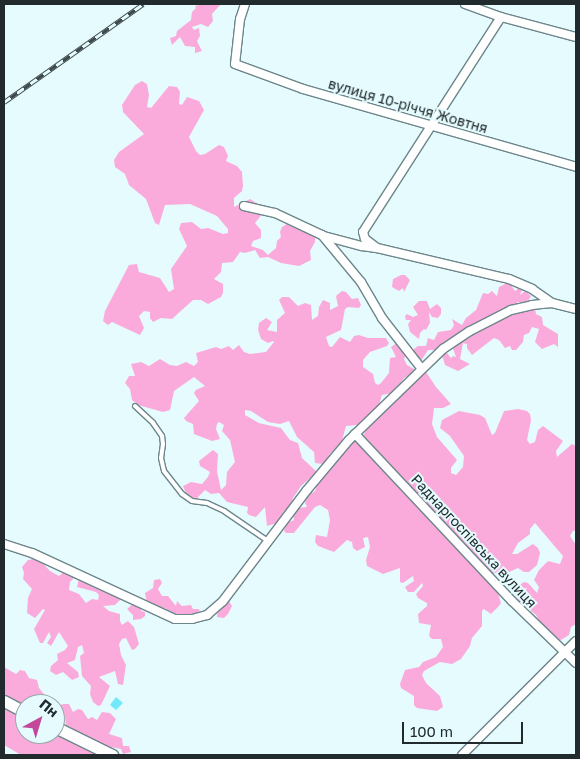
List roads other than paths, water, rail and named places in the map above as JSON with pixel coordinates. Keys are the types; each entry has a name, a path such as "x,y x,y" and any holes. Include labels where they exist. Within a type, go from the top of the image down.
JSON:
{"street":[{"name":"вулиця 10-річчя Жовтня","path":"245,4 240,19 235,64 303,89 576,167"},
{"path":"465,4 501,17 576,37"},
{"path":"377,248 365,240 363,232 501,17"},
{"path":"244,206 276,213 322,235 362,246 509,279 532,289 552,303 576,309"},
{"path":"322,235 360,282 382,318 421,368"},
{"path":"4,544 32,552 175,620 192,619 207,615 223,601 307,490 355,434 421,368 443,349 492,319 518,308 552,303"},
{"name":"Раднаргоспівська вулиця","path":"355,434 512,601 576,663"},
{"path":"462,755 576,641"},
{"path":"65,731 112,755"}],"lane":[{"path":"134,406 153,424 162,436 161,458 164,471 182,494 192,501 207,503 224,511 268,541"}],"railway":[{"path":"4,102 143,4"}]}
